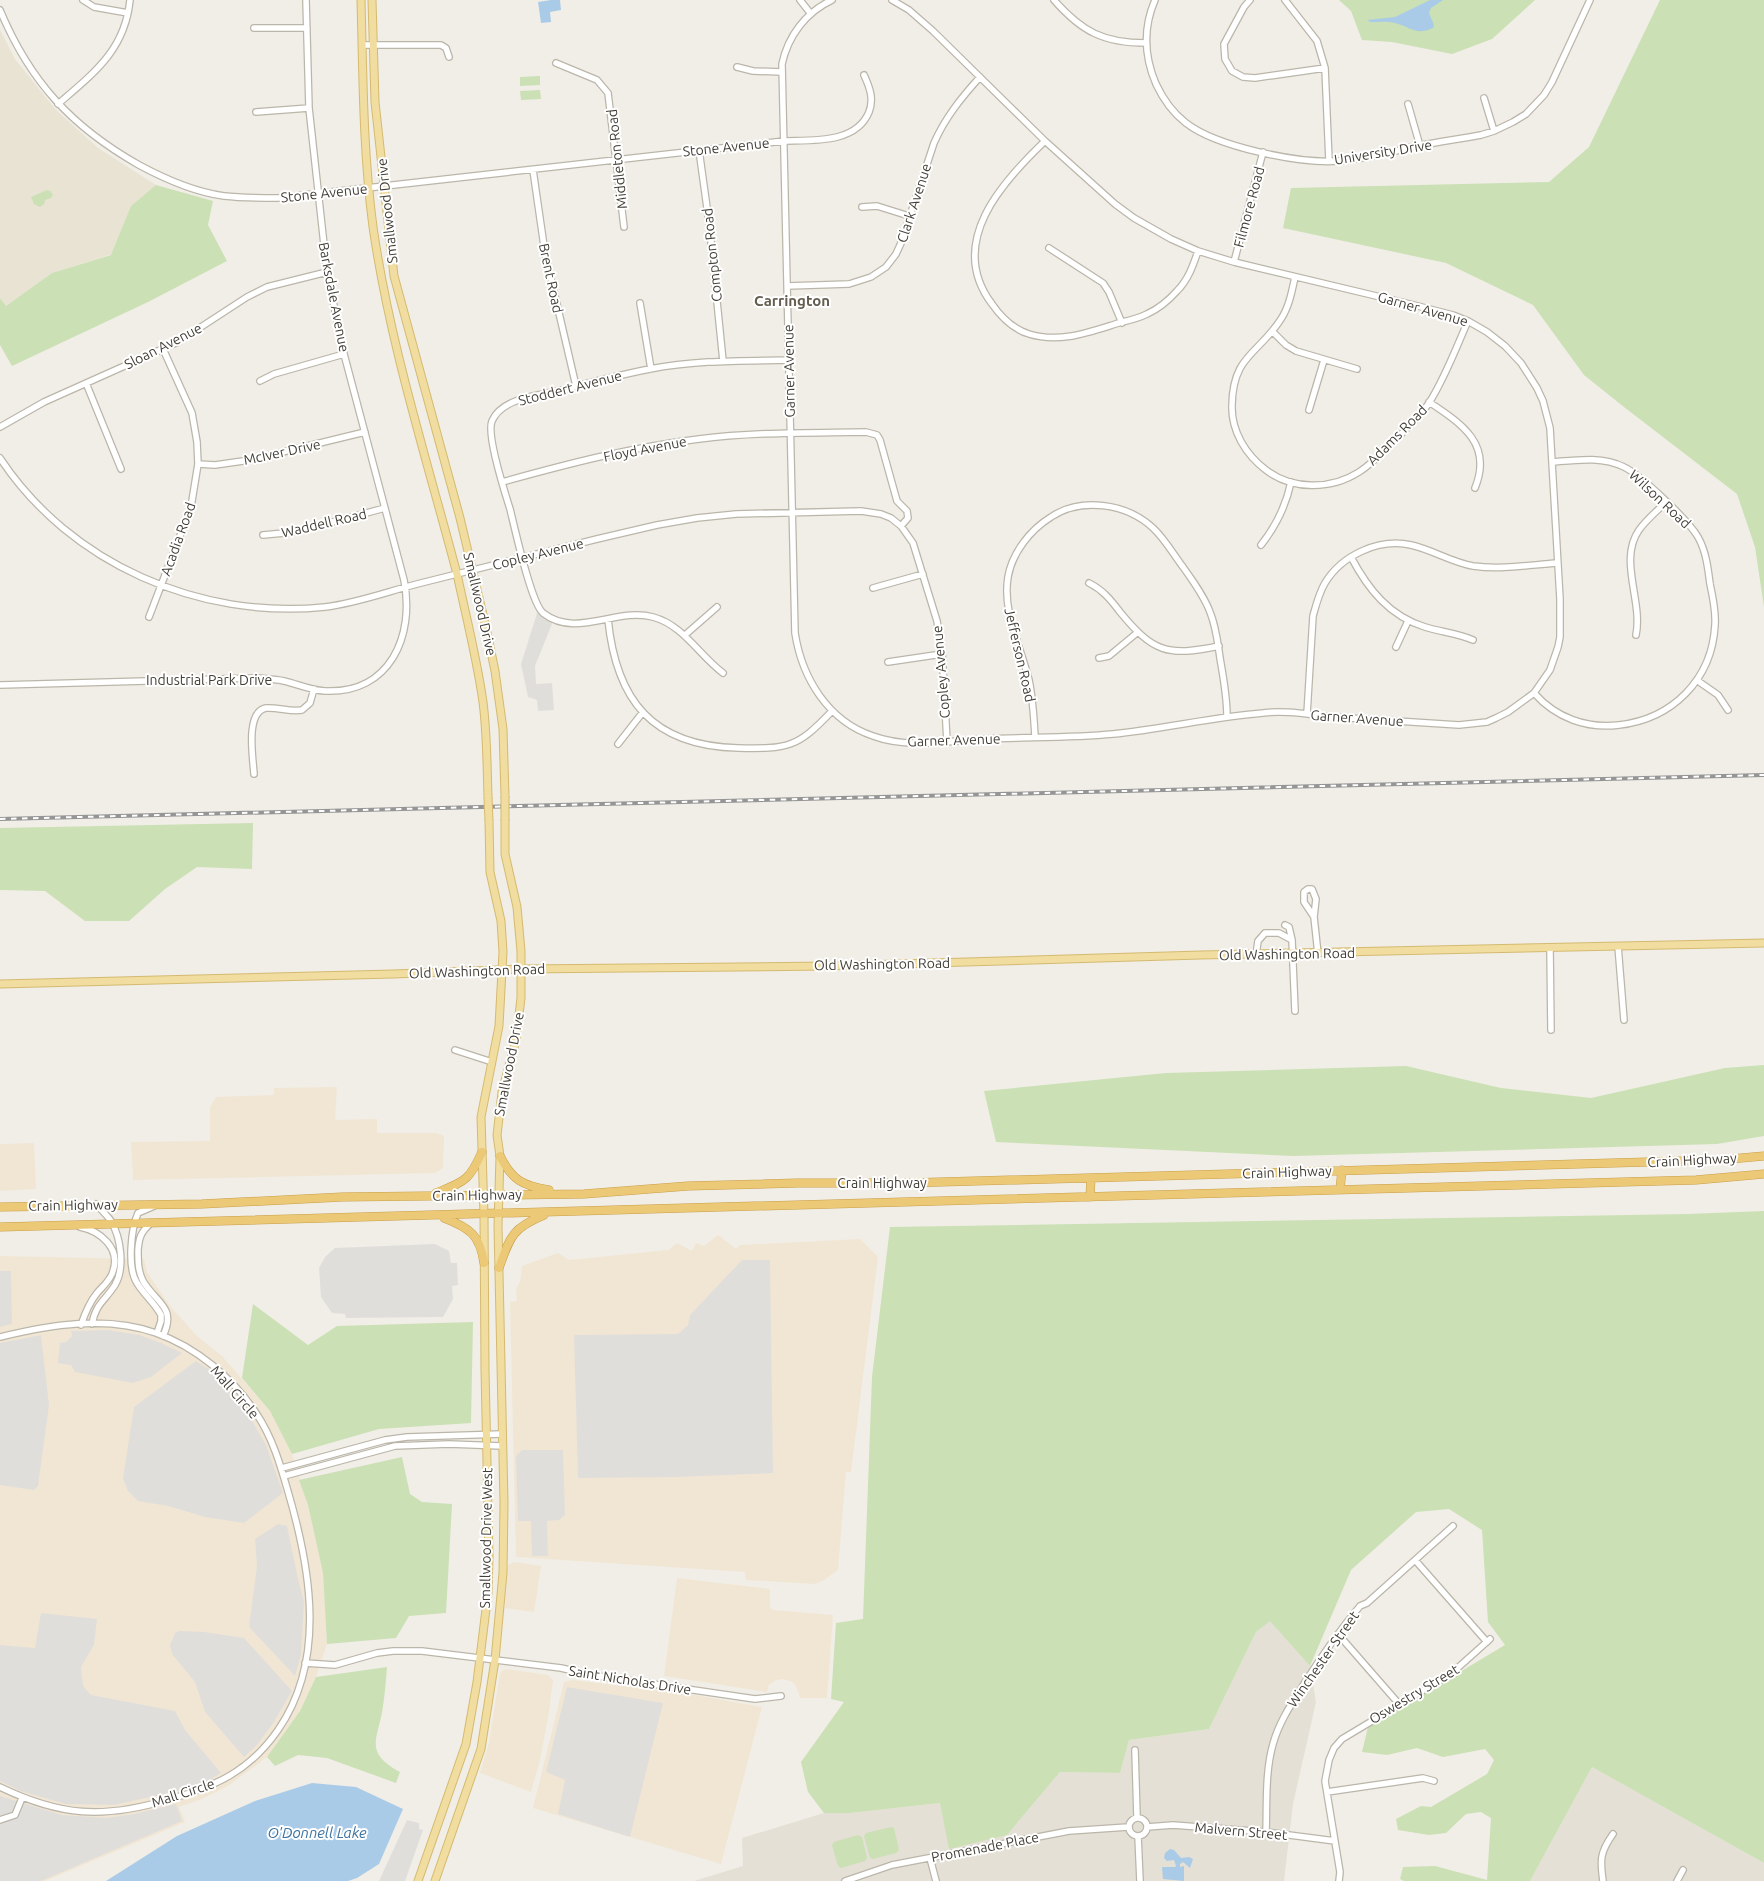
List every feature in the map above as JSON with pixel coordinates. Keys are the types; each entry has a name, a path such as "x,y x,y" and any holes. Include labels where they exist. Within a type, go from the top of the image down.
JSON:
{"highway":[{"path":"429,1196 463,1182 473,1172 482,1152"},
{"path":"500,1156 509,1172 519,1182 536,1188 568,1194"},
{"name":"Crain Highway","path":"0,1207 483,1194 568,1194 708,1186 1091,1178 1719,1160 1764,1156"},
{"path":"1340,1190 1342,1170"},
{"name":"Crain Highway","path":"0,1227 1696,1180 1764,1174"},
{"path":"1090,1197 1091,1178"},
{"path":"499,1268 508,1242 515,1232 527,1222 548,1213"},
{"path":"440,1216 460,1224 475,1236 481,1245 484,1263"}],"main road":[{"name":"Smallwood Drive","path":"362,0 364,141 379,261 397,350 458,574 486,728 490,872 501,920 502,970 500,1026 481,1117 484,1215"},
{"name":"Smallwood Drive","path":"372,0 375,102 394,276 460,518 495,671 500,704 505,796 505,854 518,907 521,969 521,998 516,1040 502,1092 497,1135 500,1156 500,1214"},
{"name":"Old Washington Road","path":"0,984 521,969 828,966 1764,943"},
{"name":"Smallwood Drive West","path":"435,1881 481,1749 495,1660 504,1556 499,1268 500,1214"},
{"name":"Smallwood Drive West","path":"418,1881 466,1744 480,1658 488,1579 484,1215"}],"street":[{"path":"83,0 94,7 128,13"},
{"path":"58,104 108,57 121,36 130,0"},
{"name":"Barksdale Avenue","path":"306,0 309,108 327,272 344,354 405,588"},
{"path":"800,0 811,14"},
{"name":"Garner Avenue","path":"832,0 822,4 811,14 792,38 784,58 782,72 795,633 804,670 832,711 842,720 860,731 882,739 918,743 1035,737 1084,737 1228,717 1281,712 1465,724 1487,722 1496,718 1508,712 1534,693 1550,670 1560,637 1560,598 1550,428 1543,401 1531,377 1506,346 1468,321 1452,315 1234,262 1198,251 1152,229 1127,213 1096,188 908,10 892,0"},
{"path":"1054,0 1073,20 1092,33 1112,40 1146,43"},
{"name":"University Drive","path":"1155,0 1149,16 1146,43 1150,68 1159,90 1180,118 1207,136 1291,158 1329,161 1370,156 1494,131 1526,114 1549,89 1590,0"},
{"path":"1250,0 1235,22 1224,44 1223,48 1226,59 1232,71 1243,77 1254,78 1324,68"},
{"path":"1285,0 1318,41 1324,68 1329,161"},
{"name":"Stone Avenue","path":"0,13 26,62 58,104 81,126 107,145 148,170 183,186 224,196 278,198 699,150 836,137 852,132 867,116 872,101 871,91 864,75"},
{"path":"254,28 307,28"},
{"path":"362,45 441,45 446,48 450,57"},
{"name":"Middleton Road","path":"556,63 597,80 608,93 624,227"},
{"path":"737,67 753,71 782,72"},
{"name":"Clark Avenue","path":"787,286 848,284 870,278 886,267 896,254 901,243 940,129 955,106 980,77"},
{"path":"1484,98 1494,131"},
{"path":"1408,104 1420,146"},
{"path":"256,112 309,108"},
{"path":"1045,141 999,190 983,219 975,247 975,260 982,286 997,312 1015,327 1030,334 1051,338 1067,338 1149,314 1171,298 1189,276 1198,251"},
{"name":"Compton Road","path":"699,150 723,361"},
{"name":"Filmore Road","path":"1234,262 1264,152"},
{"name":"Brent Road","path":"533,170 545,253 576,386"},
{"path":"862,208 878,206 909,216"},
{"path":"1049,248 1103,283 1113,300 1122,322"},
{"name":"Sloan Avenue","path":"0,427 44,402 86,382 164,349 195,332 247,297 267,287 327,272"},
{"name":"Adams Road","path":"1295,277 1291,296 1285,311 1272,331 1249,354 1238,371 1232,397 1232,418 1241,441 1252,457 1268,471 1292,482 1310,485 1323,484 1345,479 1360,472 1414,421 1429,402 1440,384 1468,321"},
{"path":"640,303 651,369"},
{"path":"1272,331 1291,348 1357,369"},
{"name":"Acadia Road","path":"149,617 191,507 198,464 197,442 192,413 164,349"},
{"path":"260,381 274,374 344,354"},
{"name":"Stoddert Avenue","path":"723,673 685,635 668,623 654,617 634,615 579,624 554,619 542,613 531,590 502,482 490,431 491,425 495,416 504,407 513,402 651,369 723,361 789,360"},
{"path":"1309,410 1324,360"},
{"path":"86,382 121,469"},
{"path":"1429,402 1462,425 1473,438 1478,451 1480,466 1475,488"},
{"name":"McIver Drive","path":"198,464 215,465 250,460 365,432"},
{"name":"Floyd Avenue","path":"502,482 636,448 700,439 790,433 866,432 877,435 880,440 896,501 907,511 908,518 901,526"},
{"name":"Copley Avenue","path":"0,458 32,498 62,527 114,564 161,586 197,598 236,606 287,609 344,604 523,557 657,525 728,515 869,511 886,515 901,526 913,543 937,621 942,654 947,742"},
{"name":"Wilson Road","path":"1534,693 1551,709 1566,718 1590,725 1610,726 1634,723 1656,715 1677,702 1698,681 1709,657 1715,626 1707,566 1700,541 1686,522 1640,478 1623,466 1592,460 1552,462"},
{"path":"1260,545 1270,533 1282,512 1292,482"},
{"path":"1636,636 1638,614 1630,564 1631,552 1640,529 1666,502"},
{"name":"Jefferson Road","path":"1035,737 1029,681 1008,604 1008,576 1012,563 1026,539 1045,520 1061,511 1079,505 1101,505 1127,512 1140,518 1161,536 1205,601 1214,624 1228,717"},
{"name":"Waddell Road","path":"263,535 295,532 385,508"},
{"path":"1307,714 1313,616 1316,604 1325,583 1351,557 1374,546 1403,544 1422,548 1454,562 1479,567 1501,568 1557,563"},
{"path":"1351,557 1377,597 1390,609 1408,621 1473,640"},
{"path":"873,588 923,574"},
{"path":"1090,582 1101,589 1138,632 1156,646 1172,651 1218,646"},
{"name":"Industrial Park Drive","path":"0,684 250,678 285,681 314,689 336,691 357,686 374,677 391,661 400,646 405,631 407,602 405,588"},
{"path":"685,635 717,607"},
{"path":"608,618 611,644 624,684 643,712 674,735 691,742 715,747 751,748 783,746 791,744 812,732 832,711"},
{"path":"1396,647 1408,621"},
{"path":"1099,658 1110,656 1138,632"},
{"path":"888,662 942,654"},
{"path":"1698,681 1718,695 1728,710"},
{"path":"254,774 252,724 257,714 265,708 302,710 310,703 314,689"},
{"path":"618,744 643,712"},
{"path":"1314,917 1318,954"},
{"path":"1285,925 1289,927 1292,940 1295,1011"},
{"path":"1256,955 1258,941 1265,933 1279,934 1292,940"},
{"path":"1618,946 1624,1020"},
{"path":"1550,948 1551,1030"},
{"path":"455,1050 492,1062"},
{"path":"160,1334 161,1316 157,1308 136,1282 133,1272 133,1223 138,1213 165,1203"},
{"path":"92,1324 96,1307 115,1284 122,1269 121,1254 113,1223 96,1204"},
{"path":"151,1223 138,1238 138,1267 142,1279 163,1304 167,1312 168,1320 160,1334"},
{"path":"70,1225 92,1230 99,1234 107,1240 114,1256 114,1271 109,1280 91,1301 82,1324"},
{"name":"Mall Circle","path":"0,1337 52,1326 82,1324 130,1326 160,1334 183,1344 201,1355 239,1392 256,1412 265,1427 282,1468 298,1529 308,1582 310,1608 305,1663 298,1691 278,1730 255,1757 230,1776 185,1795 116,1812 92,1813 46,1806 22,1798 0,1787"},
{"path":"282,1468 385,1440 502,1434"},
{"path":"284,1476 396,1446 486,1444 502,1446"},
{"name":"Winchester Street","path":"1266,1832 1269,1771 1273,1744 1282,1720 1290,1706 1322,1656 1360,1606 1367,1603 1453,1526"},
{"name":"Oswestry Street","path":"1327,1792 1326,1768 1337,1743 1348,1734 1452,1673 1489,1640 1415,1560"},
{"path":"1338,1634 1399,1704"},
{"path":"305,1663 335,1665 377,1653 406,1650 480,1658"},
{"name":"Saint Nicholas Drive","path":"480,1658 561,1668 591,1675 755,1698 781,1696"},
{"path":"1135,1750 1137,1817"},
{"path":"1340,1881 1336,1841 1327,1792 1423,1778 1434,1781"},
{"path":"0,1820 15,1815 22,1798"},
{"path":"1137,1817 1143,1819 1147,1827 1143,1834 1138,1836 1130,1833 1128,1827 1132,1819 1137,1817"},
{"name":"Malvern Street","path":"1147,1827 1173,1825 1266,1832 1336,1841"},
{"name":"Promenade Place","path":"845,1881 892,1865 1069,1830 1128,1827"},
{"path":"1603,1881 1600,1868 1602,1855 1606,1844 1613,1834"},
{"path":"1138,1836 1140,1881"},
{"path":"930,1858 936,1881"},
{"path":"1676,1881 1683,1870"}],"shaded area":[{"path":"0,30 15,59 55,109 98,148 156,185 131,206 112,254 52,273 6,306 0,298"},
{"path":"539,607 554,619 535,666 536,684 552,683 554,710 538,711 537,700 528,697 521,664"},
{"path":"337,1087 335,1120 377,1119 377,1133 437,1133 444,1136 443,1168 435,1173 133,1180 131,1142 210,1141 210,1107 216,1097 274,1095 274,1088"},
{"path":"34,1143 36,1189 0,1191 0,1144"},
{"path":"718,1235 736,1249 740,1245 860,1239 878,1257 851,1472 846,1472 838,1570 815,1584 746,1580 745,1572 516,1557 510,1302 517,1301 516,1289 520,1282 522,1266 558,1253 569,1260 668,1250 677,1243 692,1251 696,1243 704,1246"},
{"path":"435,1244 449,1251 451,1263 457,1263 458,1285 452,1286 453,1299 443,1317 346,1318 345,1314 332,1313 321,1297 319,1268 325,1257 335,1248"},
{"path":"0,1256 144,1259 147,1272 170,1306 197,1336 222,1356 270,1411 292,1454 308,1505 323,1573 327,1644 316,1677 300,1711 267,1757 228,1786 202,1799 179,1807 185,1822 45,1881 0,1881"},
{"path":"742,1260 770,1260 773,1473 679,1477 578,1478 574,1335 678,1334 688,1325 690,1315"},
{"path":"0,1271 11,1271 12,1324 0,1327"},
{"path":"108,1330 139,1335 182,1353 151,1377 133,1383 75,1372 71,1365 58,1363 60,1343 66,1342 72,1336 71,1331"},
{"path":"41,1335 49,1405 38,1486 34,1490 0,1485 0,1343"},
{"path":"196,1361 210,1370 243,1405 266,1445 283,1493 244,1523 205,1517 168,1506 138,1501 128,1491 123,1478 134,1407"},
{"path":"522,1450 563,1450 565,1515 559,1520 547,1521 548,1556 532,1556 531,1521 518,1521 516,1456"},
{"path":"278,1524 287,1526 304,1602 301,1655 295,1676 249,1627 257,1566 255,1539"},
{"path":"514,1562 541,1566 534,1612 505,1608 508,1565"},
{"path":"677,1578 770,1589 770,1607 773,1610 833,1615 827,1698 800,1698 793,1682 783,1679 776,1680 769,1685 767,1692 664,1676"},
{"path":"41,1613 97,1619 94,1645 81,1667 83,1686 91,1695 175,1711 185,1730 221,1773 200,1786 114,1805 66,1804 20,1791 0,1781 0,1645 35,1648"},
{"path":"1270,1620 1310,1666 1316,1702 1293,1804 1284,1881 694,1881 743,1866 742,1838 824,1813 850,1813 940,1803 1007,1835 1060,1772 1120,1773 1129,1740 1209,1729 1256,1632"},
{"path":"180,1631 204,1632 244,1638 292,1691 274,1722 257,1745 244,1757 205,1712 195,1682 172,1654 170,1645 175,1633"},
{"path":"507,1669 548,1675 553,1680 540,1760 531,1792 480,1773 489,1743 500,1673"},
{"path":"573,1680 683,1693 762,1707 721,1864 533,1808 564,1682"},
{"path":"567,1687 663,1703 630,1837 558,1814 565,1780 546,1772"},
{"path":"1592,1767 1764,1863 1764,1881 1530,1881"},
{"path":"0,1796 62,1815 106,1818 134,1814 176,1804 182,1821 41,1881 0,1881"},
{"path":"407,1820 419,1823 419,1829 423,1830 405,1881 379,1881"}],"green space":[{"path":"1339,0 1535,0 1492,39 1452,54 1392,42 1362,40 1351,11"},
{"path":"1660,0 1764,0 1764,607 1755,547 1737,494 1584,375 1533,305 1446,263 1283,228 1291,188 1549,182 1589,147"},
{"path":"540,76 540,85 520,86 520,77"},
{"path":"540,90 541,99 521,100 520,91"},
{"path":"156,185 213,201 208,225 227,261 148,302 12,366 0,345 0,298 6,306 52,273 111,255 131,206"},
{"path":"47,190 53,195 51,198 45,200 44,204 40,207 34,204 31,197"},
{"path":"253,823 252,869 197,867 165,889 129,921 85,921 45,891 0,890 0,828"},
{"path":"1764,1065 1764,1136 1717,1144 1293,1156 996,1142 984,1091 1166,1073 1406,1066 1501,1088 1591,1098 1725,1068"},
{"path":"1764,1211 1764,1863 1592,1767 1530,1881 1404,1881 1400,1879 1403,1867 1435,1866 1487,1880 1491,1818 1481,1812 1466,1814 1446,1833 1429,1835 1398,1830 1396,1819 1421,1806 1431,1807 1487,1774 1494,1760 1485,1749 1443,1757 1417,1748 1387,1755 1362,1752 1368,1727 1505,1645 1488,1622 1482,1530 1449,1509 1416,1512 1351,1570 1310,1666 1270,1621 1256,1632 1209,1729 1129,1740 1120,1773 1060,1772 1007,1835 949,1849 940,1803 850,1813 824,1813 808,1792 801,1762 844,1702 831,1699 836,1623 863,1619 872,1377 890,1227 1688,1214"},
{"path":"253,1304 308,1345 337,1326 473,1322 471,1423 379,1429 292,1454 270,1411 242,1378"},
{"path":"402,1457 410,1494 422,1502 452,1504 446,1613 409,1616 396,1638 327,1644 323,1573 308,1505 299,1480"},
{"path":"387,1667 383,1706 376,1743 381,1757 400,1772 396,1783 327,1758 298,1755 275,1766 267,1757 300,1711 316,1677"},
{"path":"891,1827 894,1828 899,1850 896,1853 873,1859 870,1858 864,1836 866,1833"},
{"path":"858,1835 862,1837 867,1858 865,1861 841,1868 838,1866 832,1845 834,1842"}],"water":[{"path":"560,0 561,10 550,12 551,22 541,23 538,2"},
{"path":"1430,0 1443,0 1431,8 1429,13 1434,25 1433,28 1427,30 1417,31 1392,22 1370,22 1367,20 1395,17"},
{"name":"O'Donnell Lake","path":"312,1783 356,1787 403,1809 379,1864 357,1878 348,1881 106,1881 177,1836 255,1801"},
{"path":"1170,1849 1174,1850 1181,1858 1189,1857 1193,1859 1190,1868 1183,1862 1180,1864 1180,1867 1184,1866 1184,1881 1163,1879 1162,1867 1176,1866 1174,1860 1167,1861 1164,1858 1165,1853"}],"railway":[{"path":"0,819 1764,775"}],"district":[{"name":"Carrington","path":"792,300"}]}
